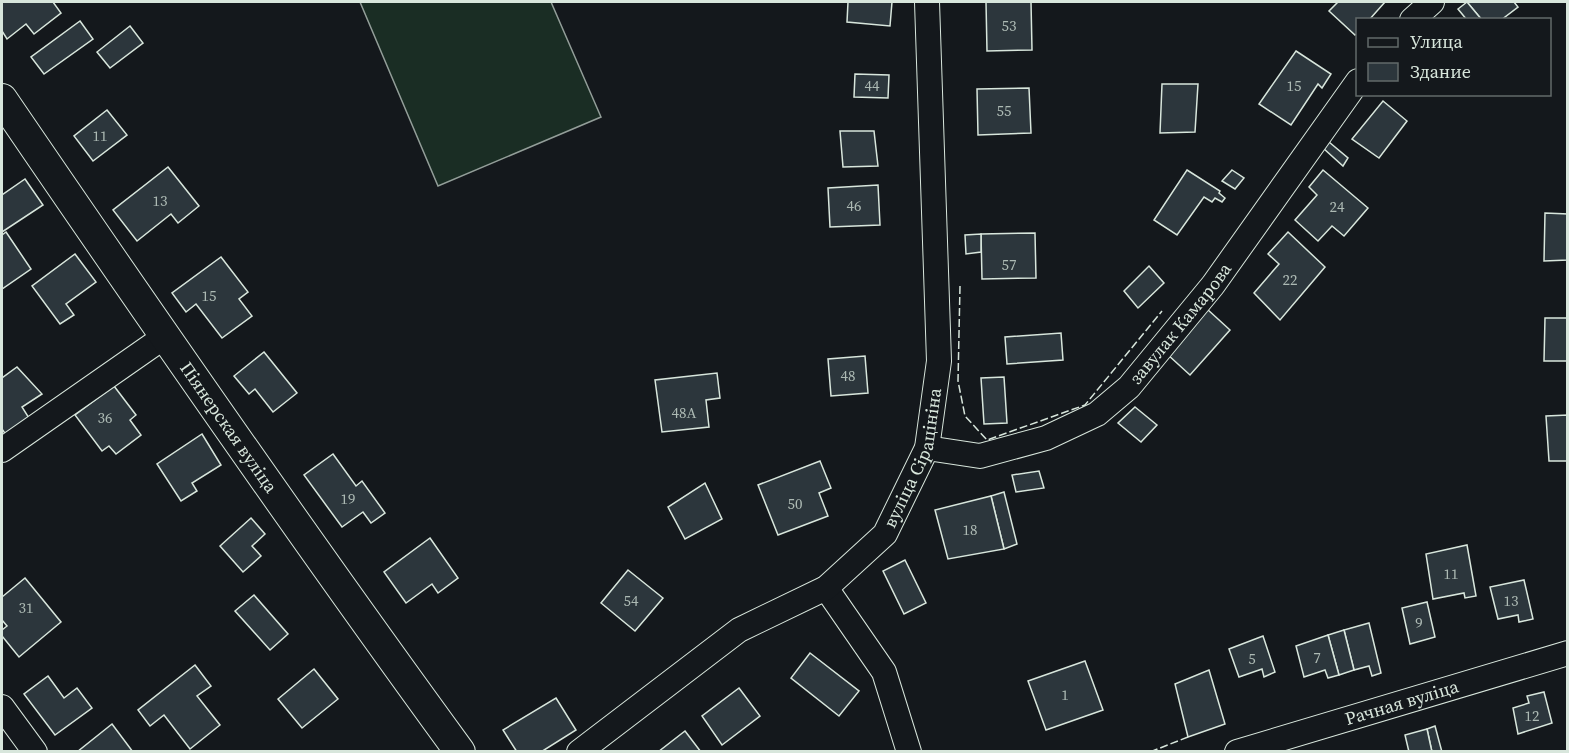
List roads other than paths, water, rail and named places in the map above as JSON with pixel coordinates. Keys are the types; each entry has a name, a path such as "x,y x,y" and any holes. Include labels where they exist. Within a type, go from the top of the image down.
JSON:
{"street":[{"name":"вуліца Сірацініна","path":"579,752 739,630 826,588 885,534 927,448 939,361 927,2"},
{"path":"1414,18 1432,2"},
{"name":"завулак Камарова","path":"927,448 980,456 1046,438 1096,414 1129,387 1214,285 1356,84"},
{"name":"Піянерская вуліца","path":"2,99 164,337 338,585 460,752"},
{"path":"2,450 164,337"},
{"path":"826,588 884,672 909,752"},
{"name":"Рачная вуліца","path":"1240,751 1568,653"},
{"path":"2,707 35,752"}]}
